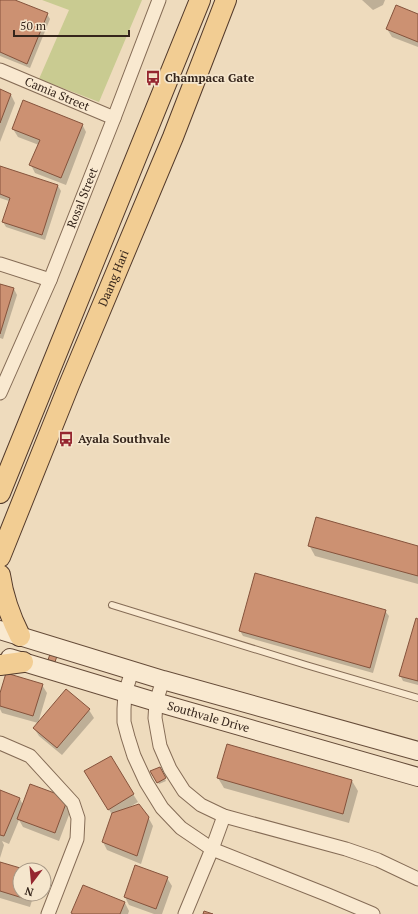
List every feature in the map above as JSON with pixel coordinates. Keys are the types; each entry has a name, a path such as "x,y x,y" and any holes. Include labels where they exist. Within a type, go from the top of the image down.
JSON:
{"main road":[{"path":"0,493 200,0"},
{"name":"Daang Hari","path":"0,557 72,378 173,137 226,0"},
{"path":"0,575 7,607 20,636"},
{"path":"0,665 23,662"}],"street":[{"name":"Rosal Street","path":"0,392 50,280 159,0"},
{"name":"Camia Street","path":"0,70 114,118"},
{"path":"0,264 50,280"},
{"name":"Southvale Drive","path":"0,630 162,680 418,751"},
{"name":"Southvale Drive","path":"0,655 125,693 418,777"},
{"path":"132,671 125,693 124,722 128,737 134,756 146,782 162,808 181,828 212,849 373,914"},
{"path":"162,680 156,702 155,718 160,746 170,769 184,791 201,805 224,816 346,849 378,860 418,880"},
{"path":"0,743 30,756 73,804 78,818 77,839 48,914"},
{"path":"185,914 224,816"}],"lane":[{"path":"112,605 306,666 418,698"}],"green space":[{"path":"42,0 142,0 99,102 39,79 69,10"}],"building":[{"path":"0,0 15,0 48,13 27,64 0,52"},
{"path":"396,5 418,14 418,42 386,29"},
{"path":"0,89 11,94 0,123"},
{"path":"23,100 83,124 61,178 29,165 40,140 12,129"},
{"path":"0,166 58,185 42,235 2,222 10,198 0,194"},
{"path":"0,284 14,288 0,334"},
{"path":"316,517 418,546 418,576 308,546"},
{"path":"255,573 386,610 370,668 239,631"},
{"path":"416,618 418,619 418,681 399,676"},
{"path":"50,654 57,656 55,662 48,660"},
{"path":"6,673 43,684 33,716 0,706 0,693"},
{"path":"66,689 90,709 57,748 33,728"},
{"path":"227,744 352,780 343,814 217,778"},
{"path":"111,756 134,794 108,810 84,771"},
{"path":"160,767 166,778 157,783 150,771"},
{"path":"30,784 68,798 55,833 17,819"},
{"path":"0,790 20,798 4,836 0,835"},
{"path":"139,804 149,817 137,856 102,842 112,813"},
{"path":"0,862 12,866 12,895 0,891"},
{"path":"135,865 168,877 156,909 124,897"},
{"path":"83,885 125,902 120,914 71,913"},
{"path":"204,911 213,914 203,914"}],"place":[{"name":"Champaca Gate","path":"153,78"},
{"name":"Ayala Southvale","path":"66,439"}]}
